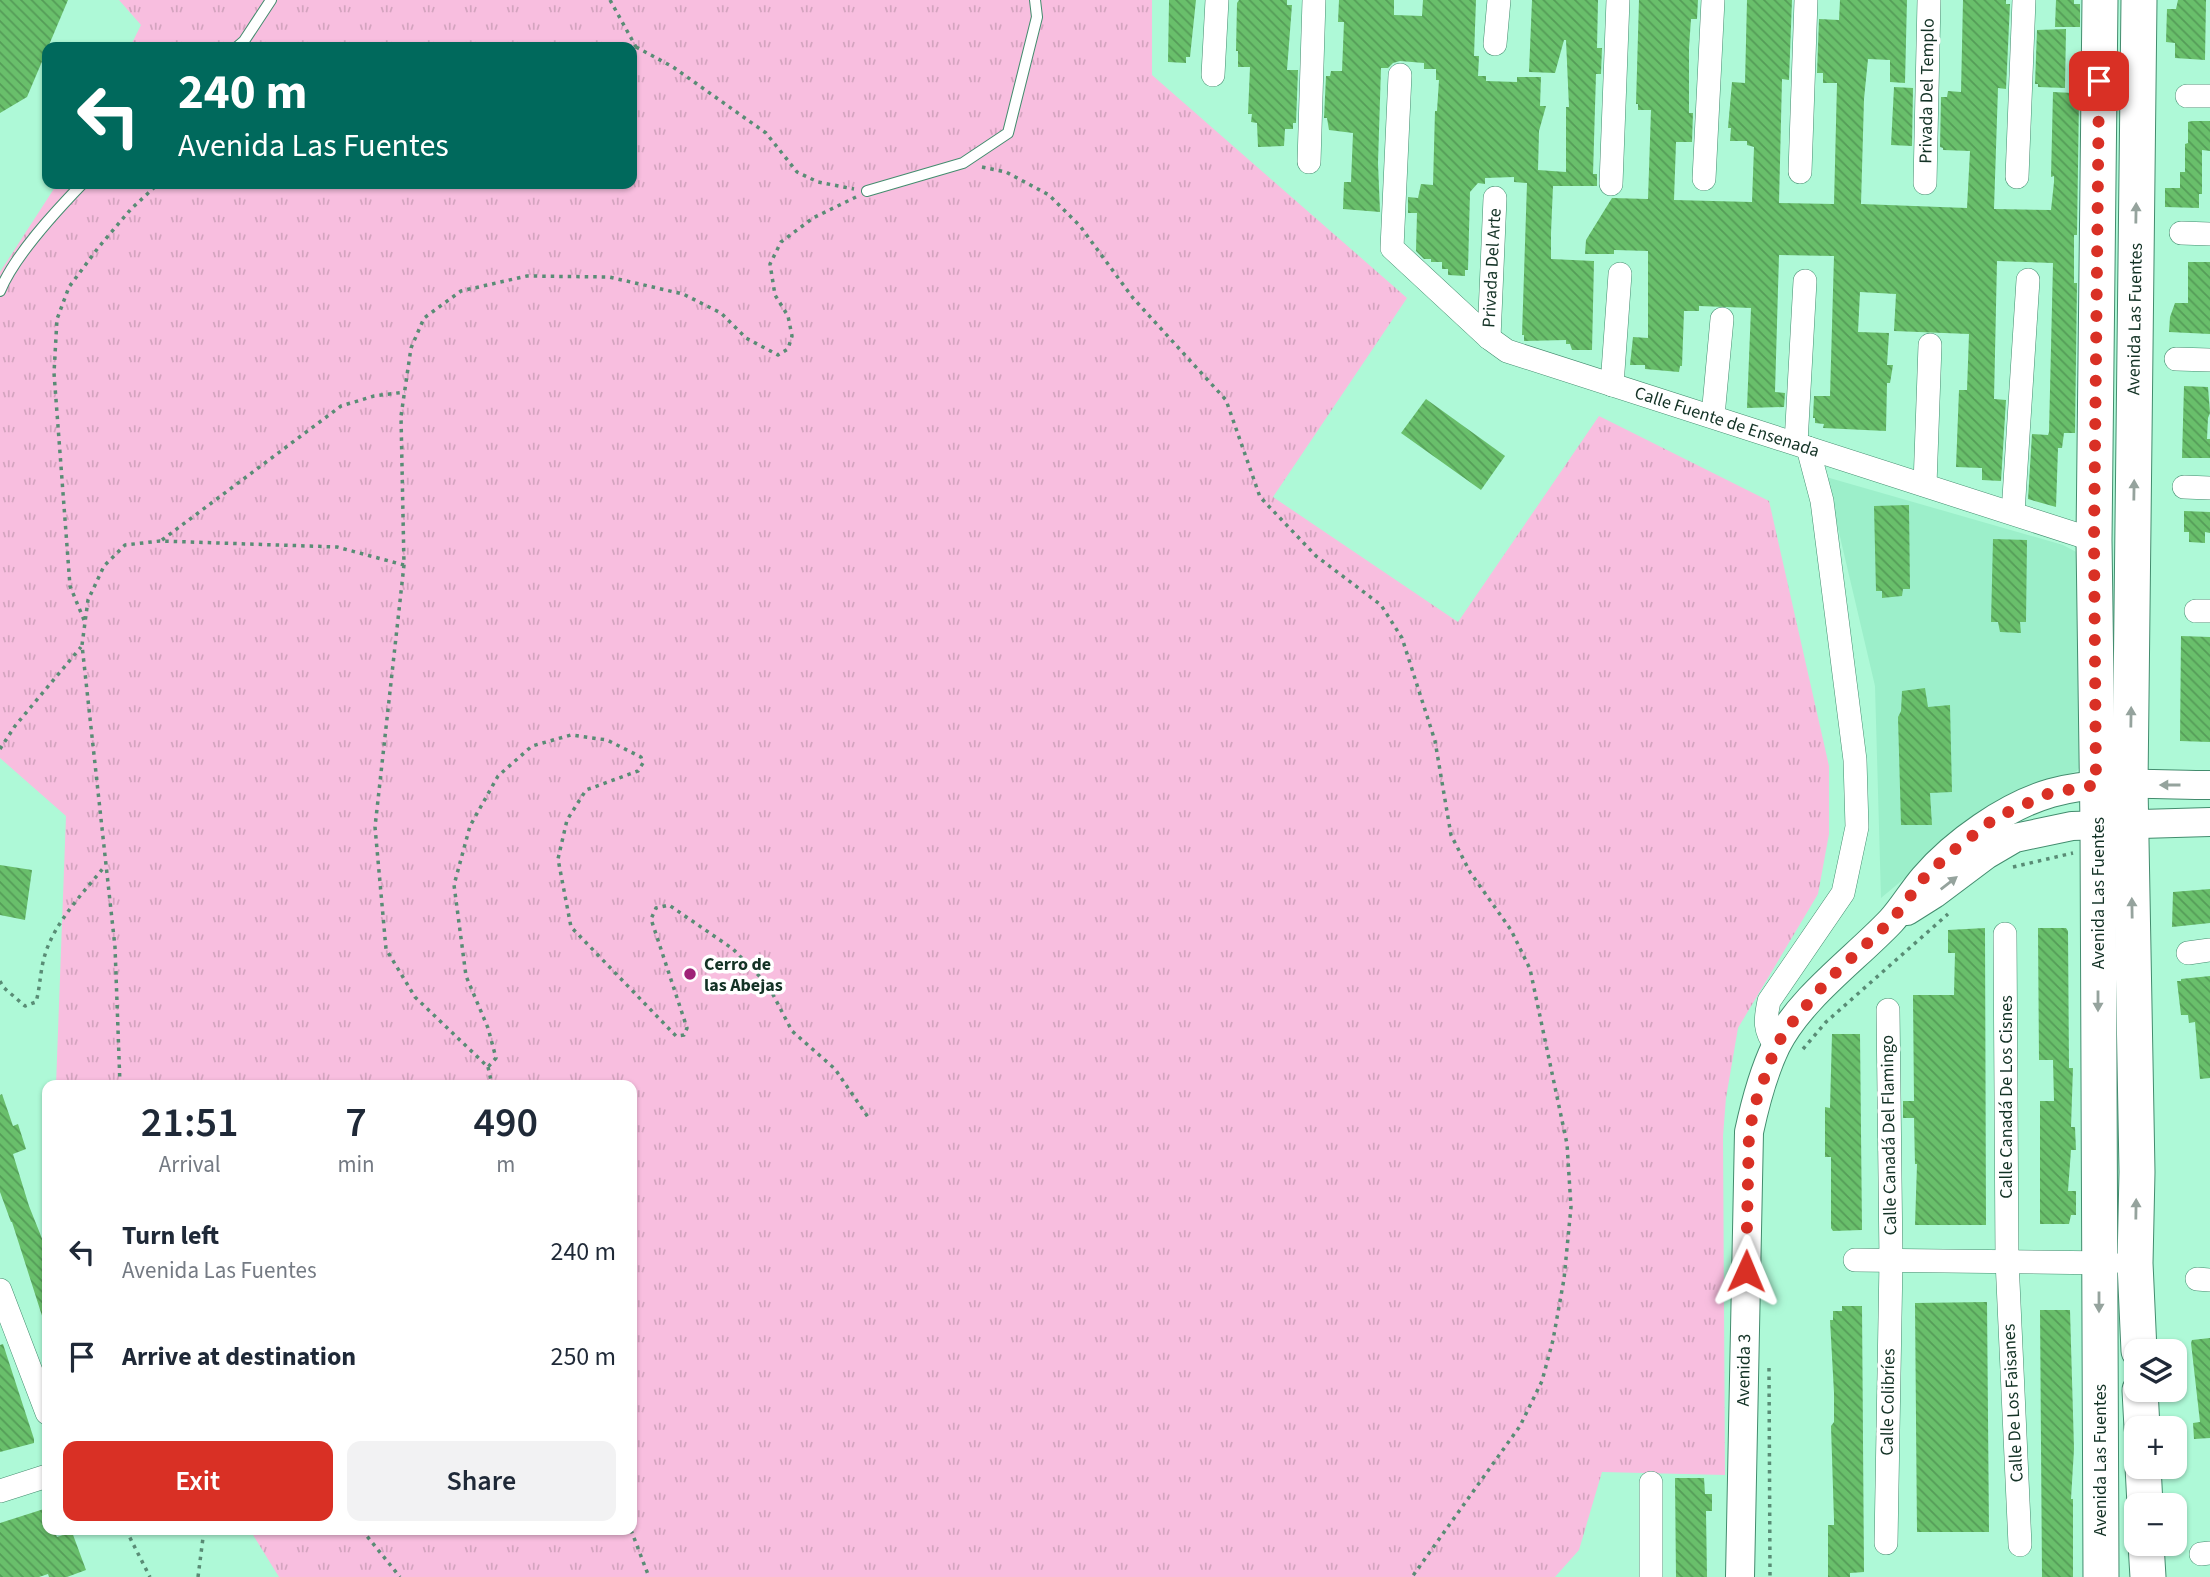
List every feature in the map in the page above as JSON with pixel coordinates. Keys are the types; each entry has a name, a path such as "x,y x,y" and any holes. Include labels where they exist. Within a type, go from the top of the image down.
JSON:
{"main road":[{"name":"Avenida Las Fuentes","path":"2100,0 2094,540 2113,785 2137,1172 2135,1263 2138,1339"},
{"name":"Avenida Las Fuentes","path":"2113,785 2138,0"},
{"name":"Avenida Las Fuentes","path":"2101,1577 2098,1263 2114,824"},
{"path":"2147,1556 2148,1577"}],"street":[{"path":"1213,75 1217,0"},
{"path":"1309,162 1314,0"},
{"path":"1495,44 1499,0"},
{"path":"1611,184 1618,0"},
{"path":"1704,179 1713,0"},
{"path":"1800,172 1806,0"},
{"name":"Privada Del Templo","path":"1925,183 1929,0"},
{"path":"2017,177 2024,0"},
{"name":"Calle Fuente de Ensenada","path":"1400,75 1392,248 1489,338 1507,351 2094,540"},
{"path":"2187,96 2210,96"},
{"name":"Privada Del Arte","path":"1489,338 1495,198"},
{"path":"2181,233 2210,234"},
{"path":"1612,385 1620,274"},
{"path":"2013,513 2028,280"},
{"path":"1786,1051 1768,1036 1765,1020 1769,1002 1843,893 1857,827 1855,760 1822,501 1802,446 1805,281"},
{"path":"1713,416 1721,319"},
{"path":"1925,485 1930,345"},
{"path":"2176,359 2210,360"},
{"path":"2184,487 2210,488"},
{"name":"Avenida 3","path":"1994,849 1995,818 2050,793 2113,785 2210,785"},
{"name":"Avenida 3","path":"1740,1577 1749,1132 1756,1101 1786,1051 1789,1026 1827,981 1892,920 1934,894 1994,849 2015,838 2072,826 2210,822"},
{"name":"Calle Canadá De Los Cisnes","path":"2005,934 2007,1260"},
{"name":"Calle Canadá Del Flamingo","path":"1888,1010 1891,1261"},
{"path":"1855,1260 2135,1263"},
{"name":"Calle De Los Faisanes","path":"2007,1260 2020,1545"},
{"name":"Calle Colibríes","path":"1886,1543 1891,1261"},
{"path":"0,1290 9,1341 42,1404"},
{"path":"0,1491 42,1478"},
{"path":"1651,1483 1651,1577"}],"lane":[{"path":"243,42 271,0"},
{"path":"867,191 963,163 1008,133 1037,17 1035,0"},
{"path":"0,291 6,277 22,255 56,211 77,189"}],"path":[{"path":"610,0 631,42"},
{"path":"637,49 673,67 766,134 797,172 818,182 867,191"},
{"path":"963,163 1006,172 1049,195 1080,226 1133,298 1226,400 1260,497 1316,556 1381,605 1402,638 1435,741 1451,835 1470,872 1511,930 1530,969 1567,1144 1571,1208 1564,1279 1553,1340 1542,1381 1520,1426 1412,1577"},
{"path":"85,622 70,586 54,373 57,319 69,286 131,209 153,189"},
{"path":"491,1080 488,1067 415,997 386,949 375,827 404,565 401,416 411,348 424,318 461,291 527,276 609,277 683,294 721,313 746,338 778,355 788,349 792,337 788,316 775,296 770,264 781,242 813,219 867,191"},
{"path":"160,541 341,406 374,396 405,393"},
{"path":"120,1080 114,947 82,645 88,600 104,566 125,545 160,541 337,547 404,565"},
{"path":"0,749 82,645"},
{"path":"488,1067 496,1058 488,1028 466,976 454,886 470,826 498,776 532,747 571,735 607,740 641,757 643,763 638,771 586,790 567,820 558,859 571,927 677,1036 684,1035 687,1028 651,919 656,908 669,905 733,949 768,985 792,1031 835,1069 870,1120"},
{"path":"1994,849 2074,853"},
{"path":"0,981 3,987 25,1006 36,1002 44,959 52,938 105,866"},
{"path":"1786,1051 1826,1022 1957,906"},
{"path":"1769,1362 1770,1577"},
{"path":"129,1535 150,1577"},
{"path":"198,1577 203,1535"},
{"path":"366,1535 400,1577"},
{"path":"633,1535 649,1577"}],"shaded area":[{"path":"1826,477 2063,545 2082,555 2083,762 2077,771 2016,793 1969,824 1881,898 1875,686"}],"green space":[{"path":"119,0 1152,0 1152,75 1407,298 1273,497 1458,622 1599,416 1769,501 1829,766 1829,834 1818,894 1738,1028 1726,1098 1723,1136 1725,1475 1602,1472 1579,1550 1555,1577 279,1577 253,1535 637,1535 637,1080 56,1080 66,816 0,758 0,272 54,189 637,189 637,42 132,42 141,25"}],"building":[{"path":"0,0 68,0 50,42 42,42 42,62 27,97 0,113"},
{"path":"1169,0 1196,0 1190,57 1186,57 1186,63 1168,62"},
{"path":"1239,0 1287,0 1287,5 1292,5 1287,70 1298,70 1296,123 1293,123 1293,129 1285,129 1284,146 1258,147 1257,123 1251,122 1252,114 1248,114 1250,67 1238,67 1236,51"},
{"path":"1339,0 1394,0 1394,15 1422,16 1423,0 1476,0 1474,56 1479,56 1478,76 1486,76 1486,81 1517,82 1517,77 1541,77 1540,106 1546,106 1539,131 1538,170 1566,172 1566,107 1569,107 1566,40 1555,73 1529,72 1532,0 1598,0 1597,48 1602,48 1601,74 1596,74 1593,174 1597,174 1597,186 1553,186 1551,233 1551,259 1594,261 1592,350 1572,350 1566,340 1524,341 1522,335 1527,183 1514,182 1514,177 1485,178 1485,184 1478,183 1470,192 1468,270 1465,270 1465,276 1448,275 1448,269 1442,269 1442,262 1431,262 1431,259 1424,259 1416,251 1417,213 1408,213 1408,197 1418,198 1421,184 1433,185 1435,111 1439,80 1436,80 1436,69 1424,69 1424,63 1400,61 1388,68 1381,68 1378,163 1380,212 1343,209 1344,182 1351,182 1353,133 1329,130 1327,118 1324,118 1326,76 1330,76 1331,71 1342,71 1344,22 1338,22"},
{"path":"1639,0 1698,0 1697,19 1691,19 1689,48 1692,142 1676,142 1674,200 1752,202 1754,147 1747,145 1747,141 1730,141 1731,128 1728,128 1732,82 1745,83 1747,0 1792,0 1789,80 1782,79 1779,203 1834,204 1837,83 1823,83 1823,73 1817,73 1819,19 1839,20 1840,0 1907,0 1905,83 1890,82 1890,60 1868,59 1861,204 1967,208 1970,151 1943,150 1940,147 1941,97 1947,97 1948,91 1961,92 1963,0 2006,0 2006,4 2010,4 2006,89 1998,88 1994,209 2051,210 2054,182 2054,176 2051,177 2053,92 2073,93 2072,98 2079,98 2077,235 2074,235 2074,283 2077,283 2075,433 2064,433 2062,448 2058,448 2056,507 2028,499 2032,434 2048,435 2049,432 2053,263 1997,261 1994,399 2006,400 2001,481 1982,480 1982,468 1956,467 1959,390 1967,390 1969,334 1894,331 1896,294 1860,292 1858,332 1889,333 1887,365 1893,365 1890,383 1887,383 1886,431 1823,428 1824,424 1815,423 1814,396 1830,396 1834,256 1779,255 1775,392 1785,393 1784,407 1747,408 1751,308 1699,306 1699,311 1684,311 1682,366 1679,372 1645,369 1645,365 1630,365 1633,337 1648,338 1648,251 1614,250 1614,254 1585,254 1586,240 1612,198 1648,199 1651,110 1638,110 1636,104"},
{"path":"2056,0 2074,0 2074,4 2080,4 2080,27 2055,27"},
{"path":"2178,0 2206,0 2205,60 2175,58 2175,43 2166,42 2167,9 2176,9"},
{"path":"2066,29 2065,88 2038,87 2038,84 2035,84 2037,30"},
{"path":"1894,87 1913,88 1912,146 1891,145"},
{"path":"2210,121 2210,151 2202,150 2202,194 2199,194 2199,208 2165,207 2165,188 2180,188 2180,172 2185,172 2188,122"},
{"path":"2188,262 2210,262 2210,334 2169,332 2175,303 2188,303"},
{"path":"2184,386 2208,387 2210,413 2207,439 2210,439 2210,458 2182,458"},
{"path":"1426,399 1505,456 1481,490 1401,433"},
{"path":"1909,505 1910,589 1903,589 1902,596 1882,598 1882,591 1876,591 1874,506"},
{"path":"2184,511 2210,512 2210,533 2205,532 2205,543 2189,542 2189,532 2184,532"},
{"path":"1993,539 2027,540 2026,622 2020,622 2021,633 2000,632 1998,622 1991,622"},
{"path":"2181,636 2210,637 2210,742 2180,741"},
{"path":"1925,688 1928,707 1950,705 1952,792 1930,793 1932,825 1901,825 1898,717 1902,691"},
{"path":"0,865 32,870 25,920 0,915"},
{"path":"2210,889 2210,923 2172,927 2173,892"},
{"path":"1985,928 1986,1225 1915,1225 1917,1164 1914,1118 1903,1118 1903,1101 1914,1101 1913,995 1954,995 1955,953 1948,953 1948,930"},
{"path":"2038,928 2066,928 2068,931 2069,1068 2073,1068 2071,1127 2075,1127 2076,1150 2071,1150 2068,1191 2076,1191 2076,1215 2071,1215 2069,1224 2040,1224 2040,1101 2054,1101 2053,1060 2039,1060"},
{"path":"2210,976 2210,1078 2200,1079 2195,1022 2189,1023 2188,1015 2181,1015 2177,981"},
{"path":"1832,1034 1860,1034 1862,1230 1833,1231 1831,1228 1831,1157 1825,1157 1825,1107 1830,1108"},
{"path":"2,1094 13,1126 18,1124 26,1149 13,1154 42,1238 42,1316 0,1192"},
{"path":"1987,1302 1989,1532 1917,1532 1915,1303"},
{"path":"1842,1306 1862,1306 1864,1572 1850,1573 1850,1577 1828,1577 1828,1525 1834,1525 1831,1426 1834,1422 1834,1393 1830,1320 1833,1320 1833,1311 1842,1311"},
{"path":"2040,1310 2070,1310 2074,1449 2071,1499 2073,1577 2042,1577"},
{"path":"2210,1338 2210,1438 2194,1439 2193,1423 2200,1422 2191,1343 2192,1340"},
{"path":"3,1344 34,1443 0,1452 0,1345"},
{"path":"1675,1478 1704,1478 1705,1494 1712,1494 1712,1511 1706,1511 1707,1577 1676,1577"},
{"path":"42,1510 42,1535 73,1535 86,1570 67,1577 49,1577 48,1574 39,1577 0,1577 0,1523"}],"place":[{"name":"Cerro de las Abejas","path":"690,974"}],"route":[{"path":"1746,1271 1749,1132 1756,1101 1776,1046 1789,1026 1827,981 1892,920 1924,878 1995,818 2050,793 2096,785 2094,540 2099,81"}]}
